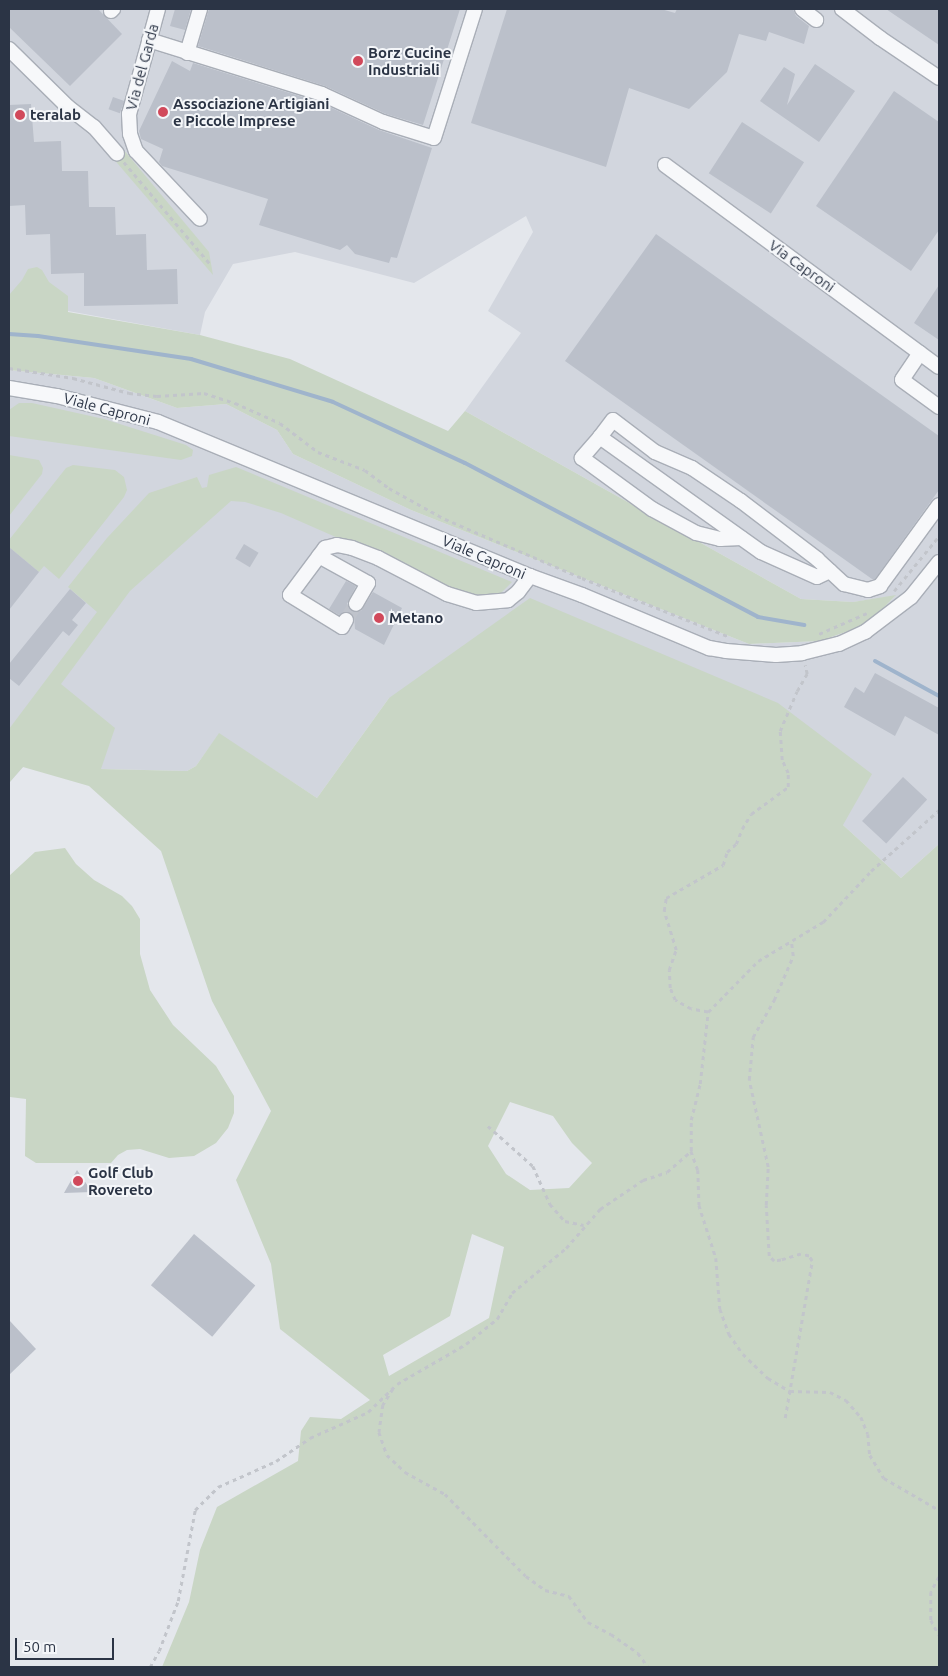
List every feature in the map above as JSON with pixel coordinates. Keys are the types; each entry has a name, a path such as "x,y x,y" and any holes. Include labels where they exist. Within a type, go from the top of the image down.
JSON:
{"street":[{"name":"Via del Garda","path":"158,9 129,114 130,134 136,151 200,219"},
{"path":"187,53 200,9"},
{"path":"149,40 322,94 383,122 434,138 475,9"},
{"path":"802,9 816,20"},
{"path":"842,9 880,38 939,78"},
{"path":"9,49 68,107 94,127 117,153"},
{"name":"Via Caproni","path":"665,165 939,367"},
{"path":"920,353 902,380 939,407"},
{"name":"Viale Caproni","path":"9,388 58,396 158,422 530,576 582,594 710,648 776,655 802,653 839,644 865,632 911,597 939,562"},
{"path":"742,538 720,539 696,533 652,509 582,458 613,420 655,452 692,468 741,501 844,584 868,590 880,586 939,505"},
{"path":"600,437 761,552 817,577 825,575 830,571"},
{"path":"346,620 342,628 290,595 325,548 337,545 352,548 385,562 447,594 476,603 508,600 518,592 530,576"},
{"path":"319,556 368,583 356,604"}],"path":[{"path":"117,153 212,265"},
{"path":"9,368 73,378 129,393 157,396 204,393 235,403 280,423 318,452 365,470 389,488 446,519 582,578 735,639"},
{"path":"890,594 902,583 939,536"},
{"path":"814,636 838,627 872,609"},
{"path":"708,1012 691,1009 675,1000 670,988 669,970 676,950 664,911 666,898 692,885 698,878 723,865 727,852 736,844 751,814 788,787 788,773 782,760 780,731 807,674 802,653"},
{"path":"939,810 871,870 823,922 758,961 708,1012 700,1084 691,1120 691,1151 698,1170 699,1205 716,1258 720,1309 729,1334 743,1354 768,1378 790,1391 830,1392 846,1400 861,1417 868,1434 870,1455 884,1478 939,1510"},
{"path":"785,1418 812,1262 809,1256 801,1254 774,1261 769,1256 766,1205 768,1167 749,1080 753,1037 774,1000 793,956 791,940"},
{"path":"488,1126 533,1166 550,1204 565,1221 584,1225"},
{"path":"150,1667 159,1651 178,1601 195,1510 218,1487 276,1461 310,1438 368,1412 397,1384 466,1344 497,1319 512,1293 566,1248 584,1225 600,1209 643,1180 667,1172 691,1151"},
{"path":"397,1384 383,1405 379,1432 387,1455 405,1472 445,1494 526,1576 545,1590 569,1596 588,1622 611,1634 638,1653 648,1667"},
{"path":"939,1576 931,1592 931,1620 939,1635"}],"shaded area":[{"path":"9,9 939,9 939,844 901,878 843,825 389,698 317,798 219,734 196,766 187,771 23,767 9,783 9,370 94,378 177,408 226,404 277,430 293,454 411,510 749,644 820,641 868,624 895,596 853,602 801,599 465,411 521,333 488,311 533,232 526,216 414,283 295,252 233,264 205,312 200,335 68,311 9,309"}],"green space":[{"path":"123,149 209,252 213,275 112,157"},
{"path":"37,267 42,270 49,282 68,296 68,312 200,335 290,359 448,431 465,411 801,599 853,602 896,595 868,624 820,641 749,644 411,510 293,454 277,430 226,404 177,408 94,378 9,370 9,295 22,280 28,269"},
{"path":"19,403 32,403 104,419 186,445 193,450 192,456 181,460 9,436 9,410"},
{"path":"9,455 39,460 43,468 42,474 9,516"},
{"path":"73,465 115,470 124,477 127,490 124,497 59,579 44,566 39,572 9,547 9,540 66,468"},
{"path":"236,467 512,582 500,594 485,596 461,592 281,513 245,502 231,501 130,591 61,684 115,728 101,769 187,771 196,766 219,733 317,798 389,698 530,598 778,703 872,774 843,825 901,878 939,844 939,1667 162,1667 189,1602 200,1550 217,1507 298,1461 301,1431 310,1417 341,1419 370,1400 280,1329 271,1264 236,1180 271,1111 212,1001 161,851 89,786 23,767 9,783 9,729 97,612 68,587 107,538 149,493 197,477 202,488 207,487 209,475","holes":["510,1102 553,1116 572,1143 592,1163 569,1188 530,1190 506,1174 488,1146","472,1234 504,1247 489,1318 389,1376 383,1355 450,1316"]},
{"name":"Golf Club Rovereto","path":"65,848 76,864 94,880 122,896 132,906 140,919 140,954 150,990 173,1025 216,1066 234,1096 234,1113 228,1128 216,1143 194,1156 169,1158 140,1149 127,1150 118,1155 111,1163 36,1163 25,1156 26,1099 10,1097 9,1095 9,876 35,852"}],"building":[{"path":"9,9 98,9 122,34 70,86 9,27"},
{"path":"175,9 191,9 185,30 170,26"},
{"name":"Borz Cucine Industriali","path":"209,9 460,9 423,125 386,114 325,86 198,46"},
{"path":"507,9 661,9 675,13 677,9 793,9 796,16 809,26 804,44 769,32 766,41 739,34 727,72 689,109 629,88 606,167 471,123"},
{"path":"886,9 939,9 939,45"},
{"path":"172,61 190,71 193,63 319,102 379,130 432,148 397,258 391,257 389,263 355,254 347,245 340,250 259,225 268,199 162,166 159,162 163,149 141,139 139,131"},
{"path":"815,64 855,91 819,142 760,101 784,67 795,74 787,105"},
{"path":"894,91 939,122 939,230 911,271 816,206"},
{"path":"113,97 124,101 120,113 109,109"},
{"path":"31,104 34,142 61,141 62,171 88,171 89,207 115,207 116,235 146,234 147,270 177,269 178,304 84,306 84,273 51,274 50,234 26,235 25,205 9,206 9,105"},
{"path":"742,122 804,162 771,213 709,173"},
{"path":"656,234 939,436 939,490 875,579 872,579 565,361"},
{"path":"939,285 939,340 914,323"},
{"path":"244,544 259,553 250,567 235,559"},
{"path":"9,547 39,572 9,610"},
{"name":"Metano","path":"346,581 356,586 347,604 352,612 361,611 373,592 402,608 384,645 355,629 354,616 351,613 345,611 339,615 329,609"},
{"path":"70,589 86,603 72,620 78,625 69,636 63,631 19,686 9,678 9,664"},
{"path":"875,673 939,708 939,735 905,716 895,736 844,707 855,687 864,693"},
{"path":"903,777 927,800 886,843 862,821"},
{"name":"Golf Club Rovereto","path":"77,1170 92,1192 64,1193"},
{"path":"194,1234 255,1285 212,1337 151,1285"},
{"path":"9,1320 36,1349 9,1375"}],"waterway":[{"path":"9,334 38,336 191,359 333,402 465,463 758,617 804,625"},
{"path":"875,661 939,696"}],"tunnel":[{"path":"346,620 356,604"}],"place":[{"name":"Borz Cucine Industriali","path":"358,61"},
{"name":"Associazione Artigiani e Piccole Imprese","path":"163,112"},
{"name":"teralab","path":"20,115"},
{"name":"Metano","path":"379,618"},
{"name":"Golf Club Rovereto","path":"78,1181"}]}
